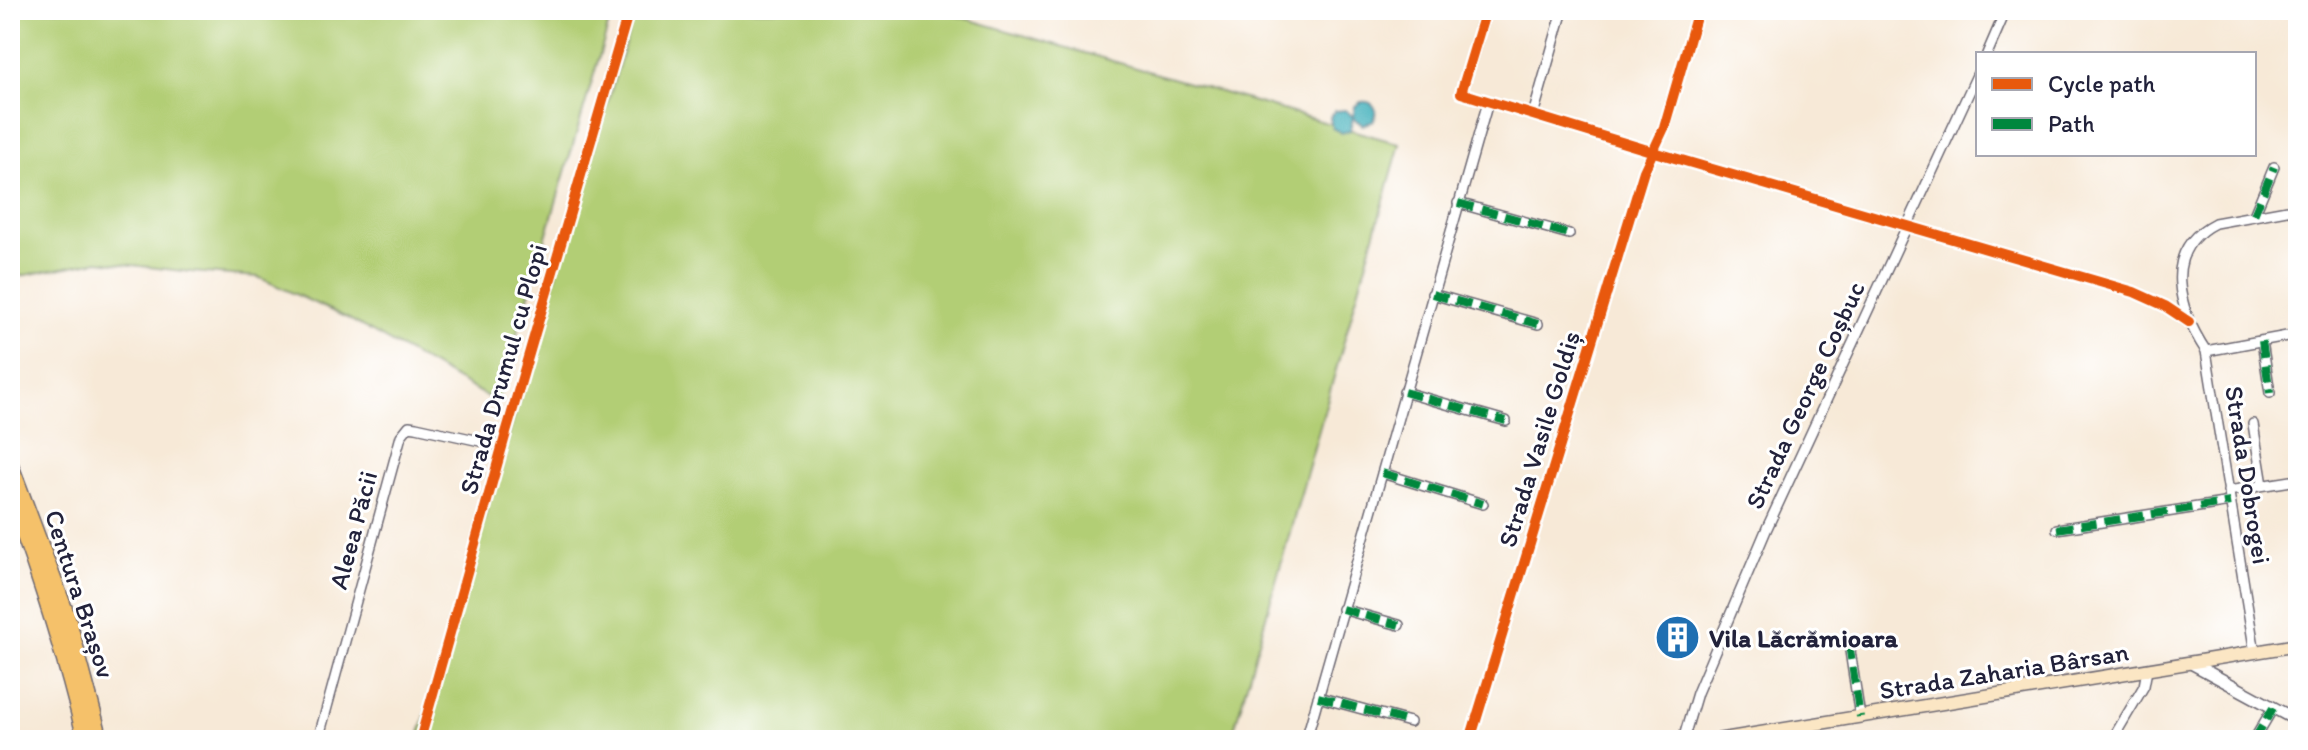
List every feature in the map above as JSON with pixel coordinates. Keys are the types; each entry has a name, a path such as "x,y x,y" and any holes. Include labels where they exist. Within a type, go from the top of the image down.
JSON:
{"highway":[{"name":"Centura Brașov","path":"10,465 67,617 100,740"},
{"name":"Centura Brașov","path":"10,494 54,620 86,740"}],"main road":[{"name":"Strada Zaharia Bârsan","path":"1717,740 2298,645"}],"street":[{"name":"Strada Drumul cu Plopi","path":"420,740 629,10"},
{"path":"1486,10 1461,93 2134,292 2165,306 2189,322"},
{"path":"1533,115 1563,10"},
{"name":"Strada Vasile Goldiș","path":"1470,740 1644,171 1664,128 1698,10"},
{"path":"1988,52 2006,10"},
{"name":"Strada George Coșbuc","path":"1683,740 1697,693 1767,528 1976,77"},
{"path":"1306,740 1488,102"},
{"path":"2254,215 2274,167"},
{"path":"1458,203 1569,234"},
{"name":"Strada Dobrogei","path":"2255,653 2206,351 2189,322 2178,269 2185,253 2204,229 2215,223 2298,208"},
{"path":"1432,294 1538,324"},
{"path":"2206,351 2298,334"},
{"name":"Strada Dobrogei","path":"2262,341 2270,393"},
{"path":"1404,392 1506,421"},
{"path":"2253,424 2263,485"},
{"name":"Aleea Păcii","path":"318,740 401,436 409,426 503,446"},
{"path":"1382,473 1483,504"},
{"path":"2228,491 2298,480"},
{"path":"2057,529 2230,502"},
{"path":"1342,609 1399,625"},
{"path":"1849,644 1860,717"},
{"path":"2191,663 2298,721"},
{"path":"2112,740 2144,686 2147,670"},
{"path":"1318,697 1410,722"},
{"path":"2254,740 2273,708"}],"green space":[{"path":"10,10 613,10 497,402 347,318 258,277 98,261 10,278"},
{"path":"635,10 936,10 1400,144 1231,740 418,740"}],"water":[{"path":"1361,102 1374,107 1376,114 1373,121 1363,125 1353,118 1350,130 1342,133 1332,128 1330,117 1335,111 1346,110 1353,117 1355,106"}],"marked path":[{"path":"2254,215 2274,167"},
{"path":"1458,203 1569,234"},
{"path":"1432,294 1538,324"},
{"path":"2262,341 2270,393"},
{"path":"1404,392 1506,421"},
{"path":"1382,473 1483,504"},
{"path":"2057,529 2230,502"},
{"path":"1342,609 1399,625"},
{"path":"1849,644 1860,717"},
{"path":"1318,697 1410,722"},
{"path":"2254,740 2273,708"}],"cycle path":[{"path":"420,740 629,10"},
{"path":"1486,10 1461,93 2134,292 2165,306 2189,322"},
{"path":"1470,740 1644,171 1664,128 1698,10"}],"place":[{"name":"Vila Lăcrămioara","path":"1678,638"}]}
